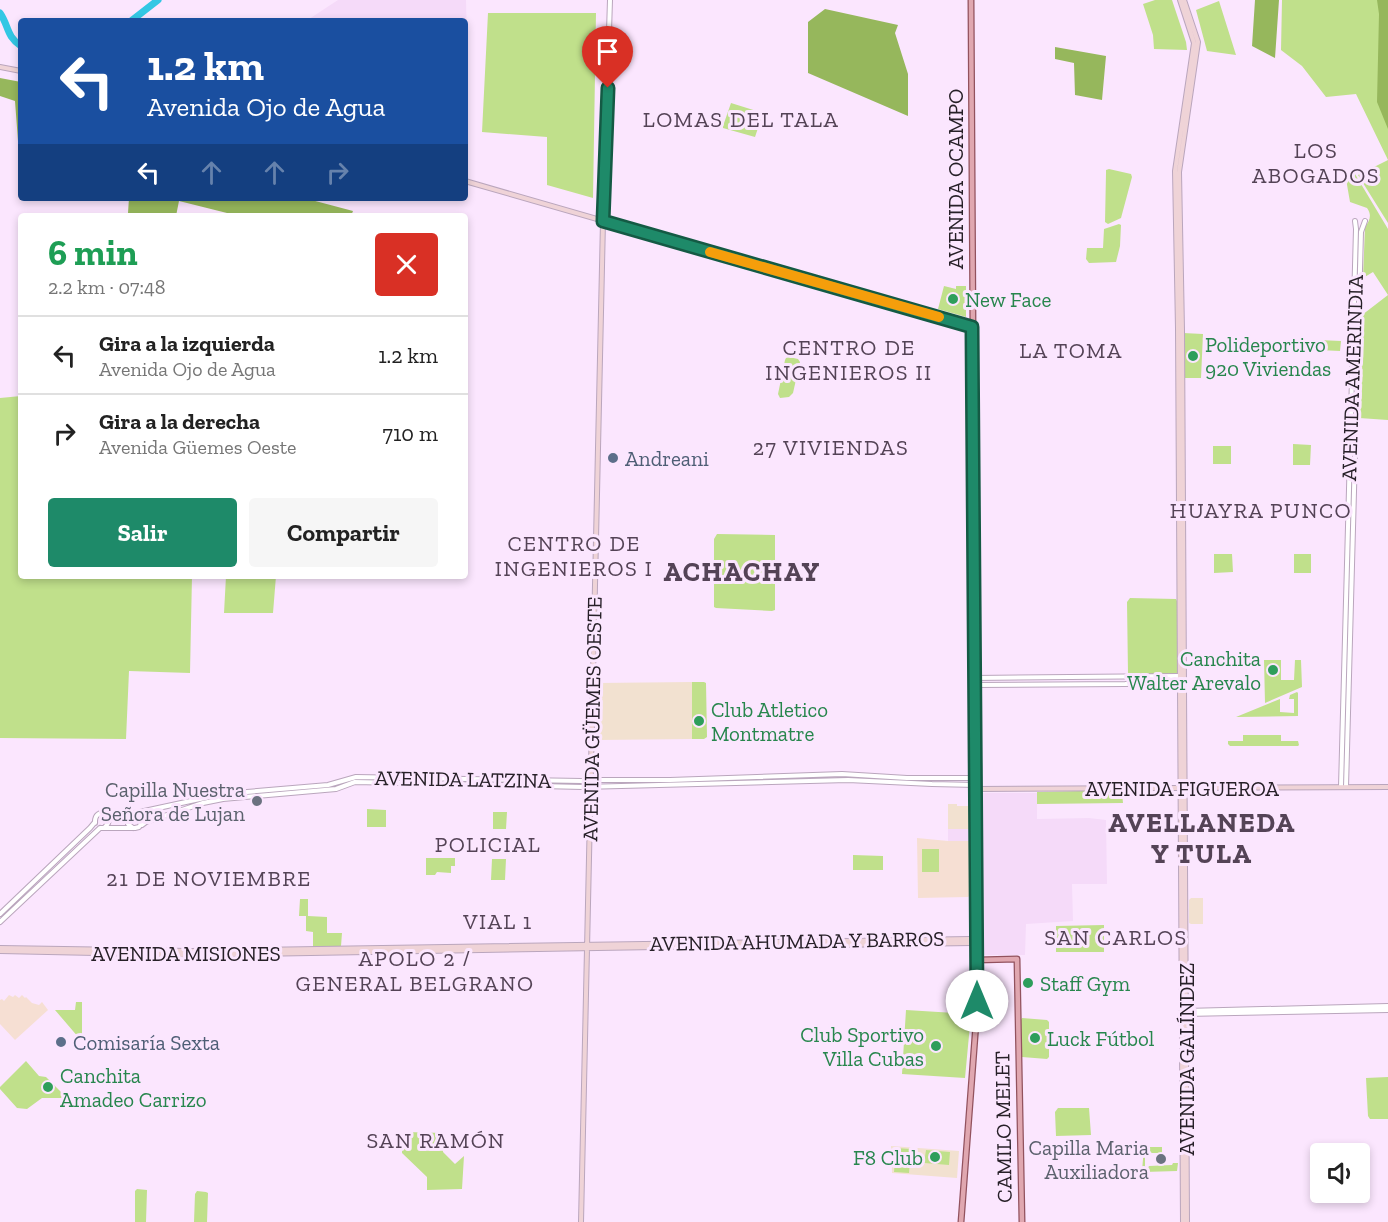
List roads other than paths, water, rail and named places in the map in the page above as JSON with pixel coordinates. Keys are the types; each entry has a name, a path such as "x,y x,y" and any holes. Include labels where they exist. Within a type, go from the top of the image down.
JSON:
{"main road":[{"name":"AVENIDA OCAMPO","path":"961,1222 977,1010 971,0"},
{"path":"1182,0 1194,46 1175,171 1182,787"},
{"path":"0,67 18,70"},
{"path":"468,182 972,327"},
{"name":"AVENIDA GÜEMES OESTE","path":"581,1222 603,221"},
{"path":"1181,677 1179,682 1182,787"},
{"name":"AVENIDA FIGUEROA","path":"976,787 1388,787"},
{"name":"AVENIDA GALÍNDEZ","path":"1182,787 1185,1222"},
{"name":"AVENIDA AHUMADA Y BARROS","path":"587,946 789,946 971,943 977,941"},
{"name":"AVENIDA MISIONES","path":"0,949 191,955 470,951 587,946"},
{"name":"CAMILO MELET","path":"977,960 1017,959 1022,1222"}],"street":[{"name":"AVENIDA GÜEMES OESTE","path":"603,221 610,0"},
{"name":"AVENIDA AMERINDIA","path":"1343,787 1355,221"},
{"path":"1343,787 1361,232 1365,221"},
{"path":"975,678 1181,677"},
{"path":"975,685 1179,682"},
{"name":"AVENIDA LATZINA","path":"104,814 133,814 223,794 328,785 356,777 590,781 842,774 907,778 976,778"},
{"name":"AVENIDA LATZINA","path":"142,825 195,806 223,799 336,789 355,782 590,786 848,780 976,787"},
{"path":"94,822 96,826 102,827 133,828 139,827 143,821 141,817 133,814 128,819 128,824 133,828"},
{"path":"0,914 90,828 97,815 107,815 108,826 102,827 0,922"},
{"path":"1184,1012 1388,1008"}],"waterway":[{"path":"135,18 158,0"},
{"path":"0,13 10,35 18,44"}],"place":[{"name":"New Face","path":"953,299"},
{"name":"Polideportivo 920 Viviendas","path":"1193,356"},
{"name":"Andreani","path":"613,458"},
{"name":"Canchita Walter Arevalo","path":"1273,670"},
{"name":"Club Atletico Montmatre","path":"699,721"},
{"name":"Capilla Nuestra Señora de Lujan","path":"257,801"},
{"name":"Staff Gym","path":"1028,983"},
{"name":"Luck Fútbol","path":"1035,1038"},
{"name":"Comisaría Sexta","path":"61,1042"},
{"name":"Club Sportivo Villa Cubas","path":"936,1046"},
{"name":"Canchita Amadeo Carrizo","path":"48,1087"},
{"name":"F8 Club","path":"935,1157"},
{"name":"Capilla Maria Auxiliadora","path":"1161,1159"}],"district":[{"name":"LOMAS DEL TALA","path":"741,119"},
{"name":"LOS ABOGADOS","path":"1316,162"},
{"name":"LA TOMA","path":"1071,350"},
{"name":"CENTRO DE INGENIEROS II","path":"849,360"},
{"name":"27 VIVIENDAS","path":"831,447"},
{"name":"HUAYRA PUNCO","path":"1261,510"},
{"name":"CENTRO DE INGENIEROS I","path":"574,556"},
{"name":"ACHACHAY","path":"742,572"},
{"name":"AVELLANEDA Y TULA","path":"1202,838"},
{"name":"POLICIAL","path":"488,844"},
{"name":"21 DE NOVIEMBRE","path":"209,878"},
{"name":"VIAL 1","path":"498,921"},
{"name":"SAN CARLOS","path":"1116,937"},
{"name":"APOLO 2 / GENERAL BELGRANO","path":"415,970"},
{"name":"SAN RAMÓN","path":"436,1140"}]}
